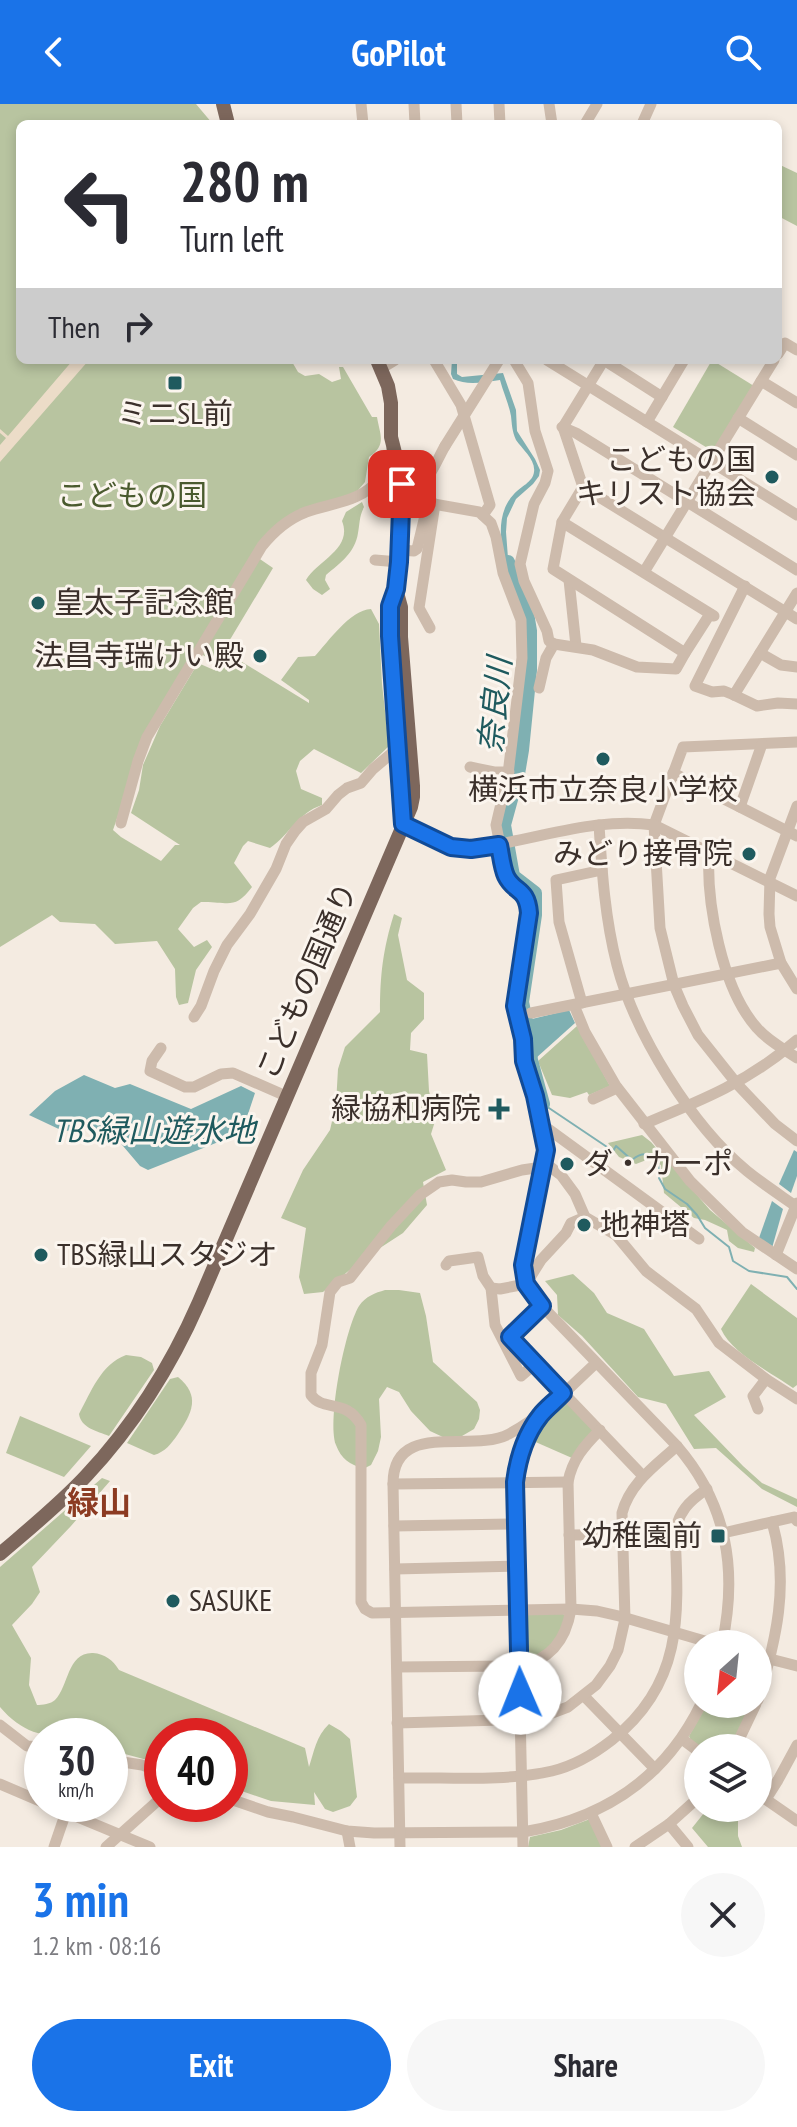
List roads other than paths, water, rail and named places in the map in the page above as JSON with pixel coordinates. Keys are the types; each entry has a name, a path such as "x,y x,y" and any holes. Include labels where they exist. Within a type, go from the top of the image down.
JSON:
{"main road":[{"name":"こどもの国通り","path":"0,1554 85,1477 121,1435 152,1392 187,1330 411,807 413,797 404,751 401,607 396,589 403,492 390,431 391,403 384,364"}],"street":[{"path":"436,364 461,405 470,432 490,505 483,515"},
{"path":"403,492 421,486 496,364"},
{"path":"516,364 528,383 535,431 548,471 534,504 520,564 527,599 547,631 549,641 593,650 637,667 676,669 685,653 745,586"},
{"path":"554,364 797,515"},
{"path":"561,427 601,364"},
{"path":"610,364 662,397"},
{"path":"647,422 682,364"},
{"path":"644,572 772,364"},
{"path":"761,381 797,403"},
{"path":"738,418 797,455"},
{"path":"561,427 583,487 797,619"},
{"path":"561,427 797,570"},
{"path":"121,823 147,737 262,546 279,527 291,520 357,496 371,487 384,470 393,444"},
{"path":"583,487 562,522 553,569 685,653"},
{"path":"375,560 415,551 428,503 483,515 494,530 503,573 521,620 522,658 509,772 497,817 504,843 507,879 524,888 528,904 515,1006 523,1039 524,1061 546,1150 525,1248 523,1265 526,1284 542,1306 677,1446 707,1489 723,1533 729,1567 730,1592 725,1630"},
{"path":"430,628 419,608 435,504"},
{"path":"562,522 717,618"},
{"path":"569,580 576,646"},
{"path":"734,695 797,593"},
{"path":"717,618 695,686 712,692 724,691 757,706 797,704"},
{"path":"539,688 546,658 554,644"},
{"path":"760,653 781,665 797,667"},
{"path":"797,742 683,747 654,825 660,928 674,985 683,1006 698,1035 737,1084 775,1124 797,1141"},
{"path":"740,807 762,744"},
{"path":"194,1017 227,945 250,914 295,831 303,822 326,809 347,788 361,783 392,753 404,751"},
{"path":"476,766 494,772 509,772"},
{"path":"673,773 792,833"},
{"path":"797,806 792,833 770,882 770,927 781,963 797,989"},
{"path":"403,824 451,847 471,849 599,825 635,822 654,825 797,896"},
{"path":"599,825 611,938 637,1022 689,1106 729,1155 748,1172 797,1205 776,1255"},
{"path":"709,851 710,905 738,998 758,1030 797,1058"},
{"path":"602,870 556,880 559,922 585,1032 617,1088 690,1181 742,1232 797,1269"},
{"path":"531,1013 781,963"},
{"path":"644,1124 737,1084 797,1040"},
{"path":"161,1048 152,1061 150,1071 185,1087 194,1087 221,1074 233,1073 286,1096"},
{"path":"593,1099 617,1088"},
{"path":"540,1123 699,1239"},
{"path":"684,1635 597,1611 571,1609 368,1612 361,1602 361,1425 355,1415 346,1409 318,1402 311,1395 311,1373 322,1345 330,1292 338,1282 350,1278 391,1226 428,1188 439,1182 481,1182 543,1166 554,1168 575,1194 585,1217 616,1235 646,1271 696,1309 719,1343 797,1399"},
{"path":"491,1288 526,1284 571,1223 585,1217"},
{"path":"446,1265 449,1261 478,1257 483,1276 491,1288 495,1325 521,1376 535,1364"},
{"path":"542,1306 510,1337 643,1476"},
{"path":"400,1847 393,1484 397,1463 403,1453 412,1447 428,1443 486,1441 506,1436 539,1417 596,1363"},
{"path":"758,1409 753,1396 766,1379"},
{"path":"523,1847 515,1482 521,1452 539,1417"},
{"path":"397,1667 519,1666 543,1659 558,1646 568,1626 571,1609 568,1482 573,1462 600,1430"},
{"path":"506,1436 521,1452"},
{"path":"397,1723 536,1719 552,1714 584,1696 596,1685 618,1650 625,1619 622,1513 625,1501 643,1476 677,1446"},
{"path":"393,1484 568,1482"},
{"path":"399,1778 522,1775 555,1770 598,1750 620,1733 639,1715 664,1673 675,1633 677,1522 682,1511 707,1489"},
{"path":"723,1533 794,1517 797,1521"},
{"path":"772,1522 781,1576 778,1623 772,1654"},
{"path":"394,1526 516,1524"},
{"path":"569,1535 675,1534"},
{"path":"395,1569 517,1566"},
{"path":"772,1659 797,1666"},
{"path":"584,1696 655,1769"},
{"path":"248,1805 347,1831 523,1832 563,1823 618,1799 655,1769 682,1739 693,1718"},
{"path":"0,1725 24,1744"},
{"path":"772,1781 797,1745"},
{"path":"0,1784 24,1794"},
{"path":"772,1803 797,1821"},
{"path":"635,1847 684,1811"},
{"path":"106,1847 144,1813"},
{"path":"591,1813 607,1847"},
{"path":"54,1847 63,1822"},
{"path":"91,1822 150,1847"},
{"path":"669,1824 688,1847"},
{"path":"347,1831 350,1847"}],"water":[{"path":"452,364 457,364 457,374 462,377 503,373 516,410 517,431 540,470 533,484 516,499 507,518 508,558 515,577 511,577 504,557 501,524 507,503 533,476 533,463 516,440 500,380 470,383 453,379"},
{"path":"569,1010 575,1023 536,1058 532,1019"},
{"name":"TBS緑山遊水地","path":"84,1075 115,1088 130,1084 191,1109 241,1086 255,1093 248,1114 250,1123 246,1131 148,1170 140,1166 112,1133 103,1129 63,1131 29,1115 55,1091"},
{"path":"794,1150 797,1152 797,1176 791,1193 779,1184"},
{"path":"772,1201 783,1209 772,1248 759,1238"}],"waterway":[{"name":"奈良川","path":"508,562 526,607 530,631 530,670 518,774 504,825 513,876 535,893 535,915 522,1002 531,1060 543,1104"},
{"name":"奈良川","path":"543,1104 613,1151 616,1146 632,1160 645,1154 658,1160 659,1178 665,1189 687,1204 705,1228 729,1247 733,1261 749,1271 787,1277 797,1289"}],"place":[{"name":"ミニSL前","path":"175,383"},
{"name":"こどもの国 キリスト協会","path":"772,477"},
{"name":"皇太子記念館","path":"38,603"},
{"name":"法昌寺瑞けい殿","path":"260,656"},
{"name":"横浜市立奈良小学校","path":"603,759"},
{"name":"みどり接骨院","path":"749,854"},
{"name":"緑協和病院","path":"499,1109"},
{"name":"ダ・カーポ","path":"567,1164"},
{"name":"地神塔","path":"584,1225"},
{"name":"TBS緑山スタジオ","path":"41,1255"},
{"name":"幼稚園前","path":"718,1536"},
{"name":"SASUKE","path":"173,1601"}],"district":[{"name":"緑山","path":"99,1503"}],"park label":[{"name":"こどもの国","path":"132,496"}]}
